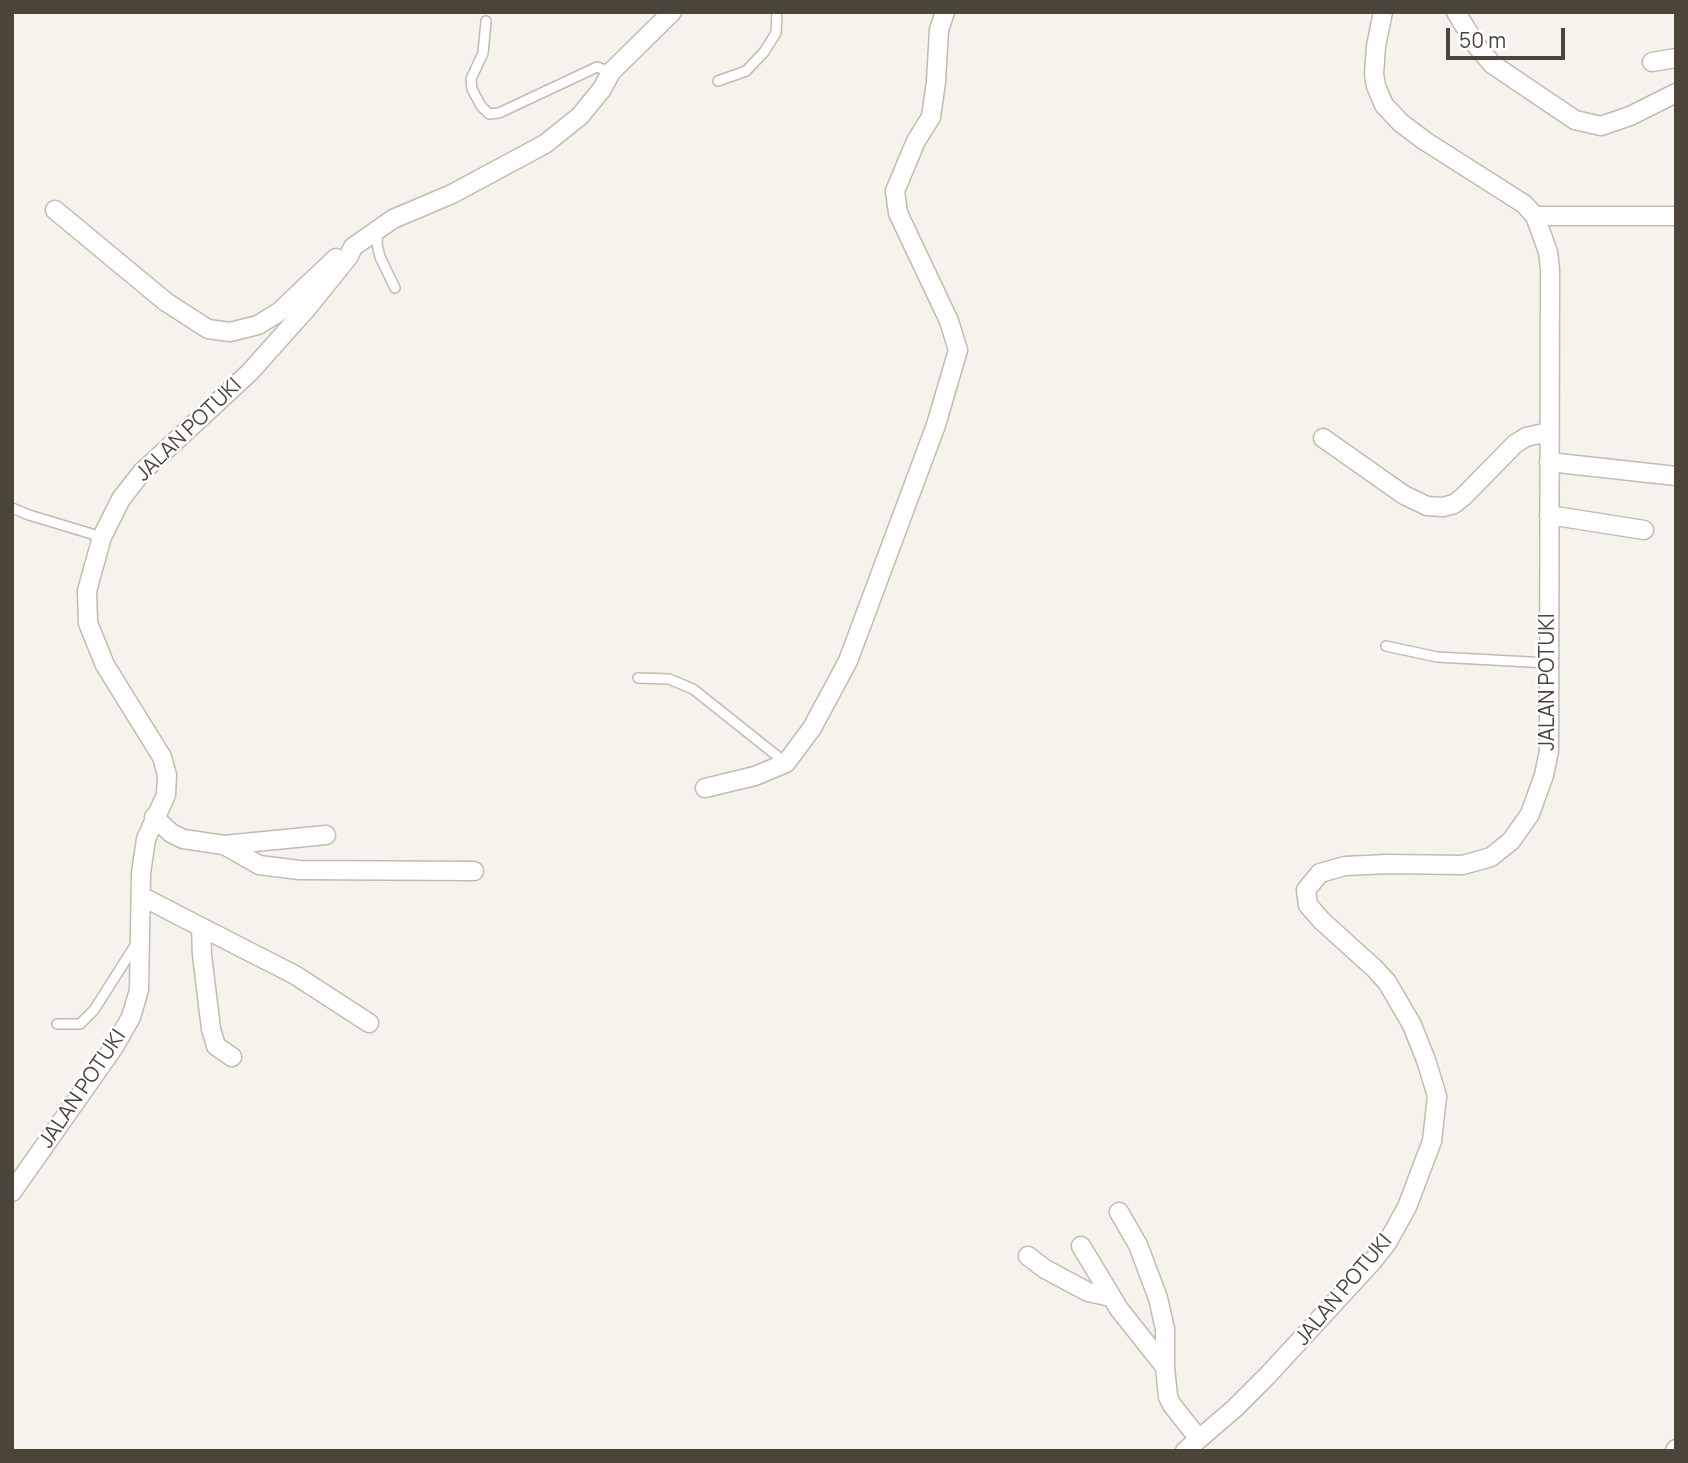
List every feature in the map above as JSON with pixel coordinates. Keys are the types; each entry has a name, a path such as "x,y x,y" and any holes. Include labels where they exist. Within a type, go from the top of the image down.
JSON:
{"street":[{"name":"JALAN POTUKI","path":"12,1192 60,1128 114,1047 131,1017 139,990 141,873 146,839 166,795 167,775 162,757 104,665 88,623 87,591 102,537 121,499 142,472 250,372 308,307 349,256 353,247 378,227 452,194 545,144 580,117 602,89 611,72 672,12"},
{"path":"705,788 755,776 786,763 812,729 848,661 936,425 958,350 949,321 898,214 895,191 916,141 931,117 939,30 945,12"},
{"path":"1383,12 1376,46 1376,86 1384,105 1425,141 1505,190 1535,216 1676,216"},
{"path":"1456,12 1476,45 1492,64 1575,120 1601,126 1630,116 1676,93"},
{"path":"1651,62 1676,58"},
{"path":"55,210 166,302 208,329 230,332 258,325 279,312 333,260 353,247"},
{"name":"JALAN POTUKI","path":"1185,1451 1235,1408 1296,1347 1379,1252 1407,1207 1432,1141 1437,1096 1412,1025 1387,982 1308,905 1306,890 1320,873 1330,869 1366,864 1478,863 1502,850 1521,829 1530,814 1544,775 1549,751 1550,269 1542,231 1535,216"},
{"path":"1323,438 1404,495 1427,506 1443,507 1464,498 1516,444 1526,437 1549,432"},
{"path":"1549,462 1676,476"},
{"path":"1549,515 1644,530"},
{"path":"154,817 171,833 183,839 224,845 326,835"},
{"path":"224,845 259,865 299,870 474,871"},
{"path":"141,896 295,975 369,1023"},
{"path":"201,927 211,1029 216,1046 232,1057"},
{"path":"1119,1213 1138,1245 1158,1298 1165,1329 1168,1397 1199,1439"},
{"path":"1081,1246 1111,1297 1165,1367"},
{"path":"1028,1256 1045,1269 1087,1292 1111,1297"}],"lane":[{"path":"718,81 746,71 764,52 776,33 777,12"},
{"path":"486,21 483,53 471,79 472,89 481,106 489,114 499,113 597,67 611,72"},
{"path":"378,227 377,244 380,257 395,288"},
{"path":"12,508 29,516 102,537"},
{"path":"1386,646 1437,657 1548,663"},
{"path":"638,678 669,679 693,689 786,763"},
{"path":"57,1024 80,1024 94,1010 139,940"}]}
